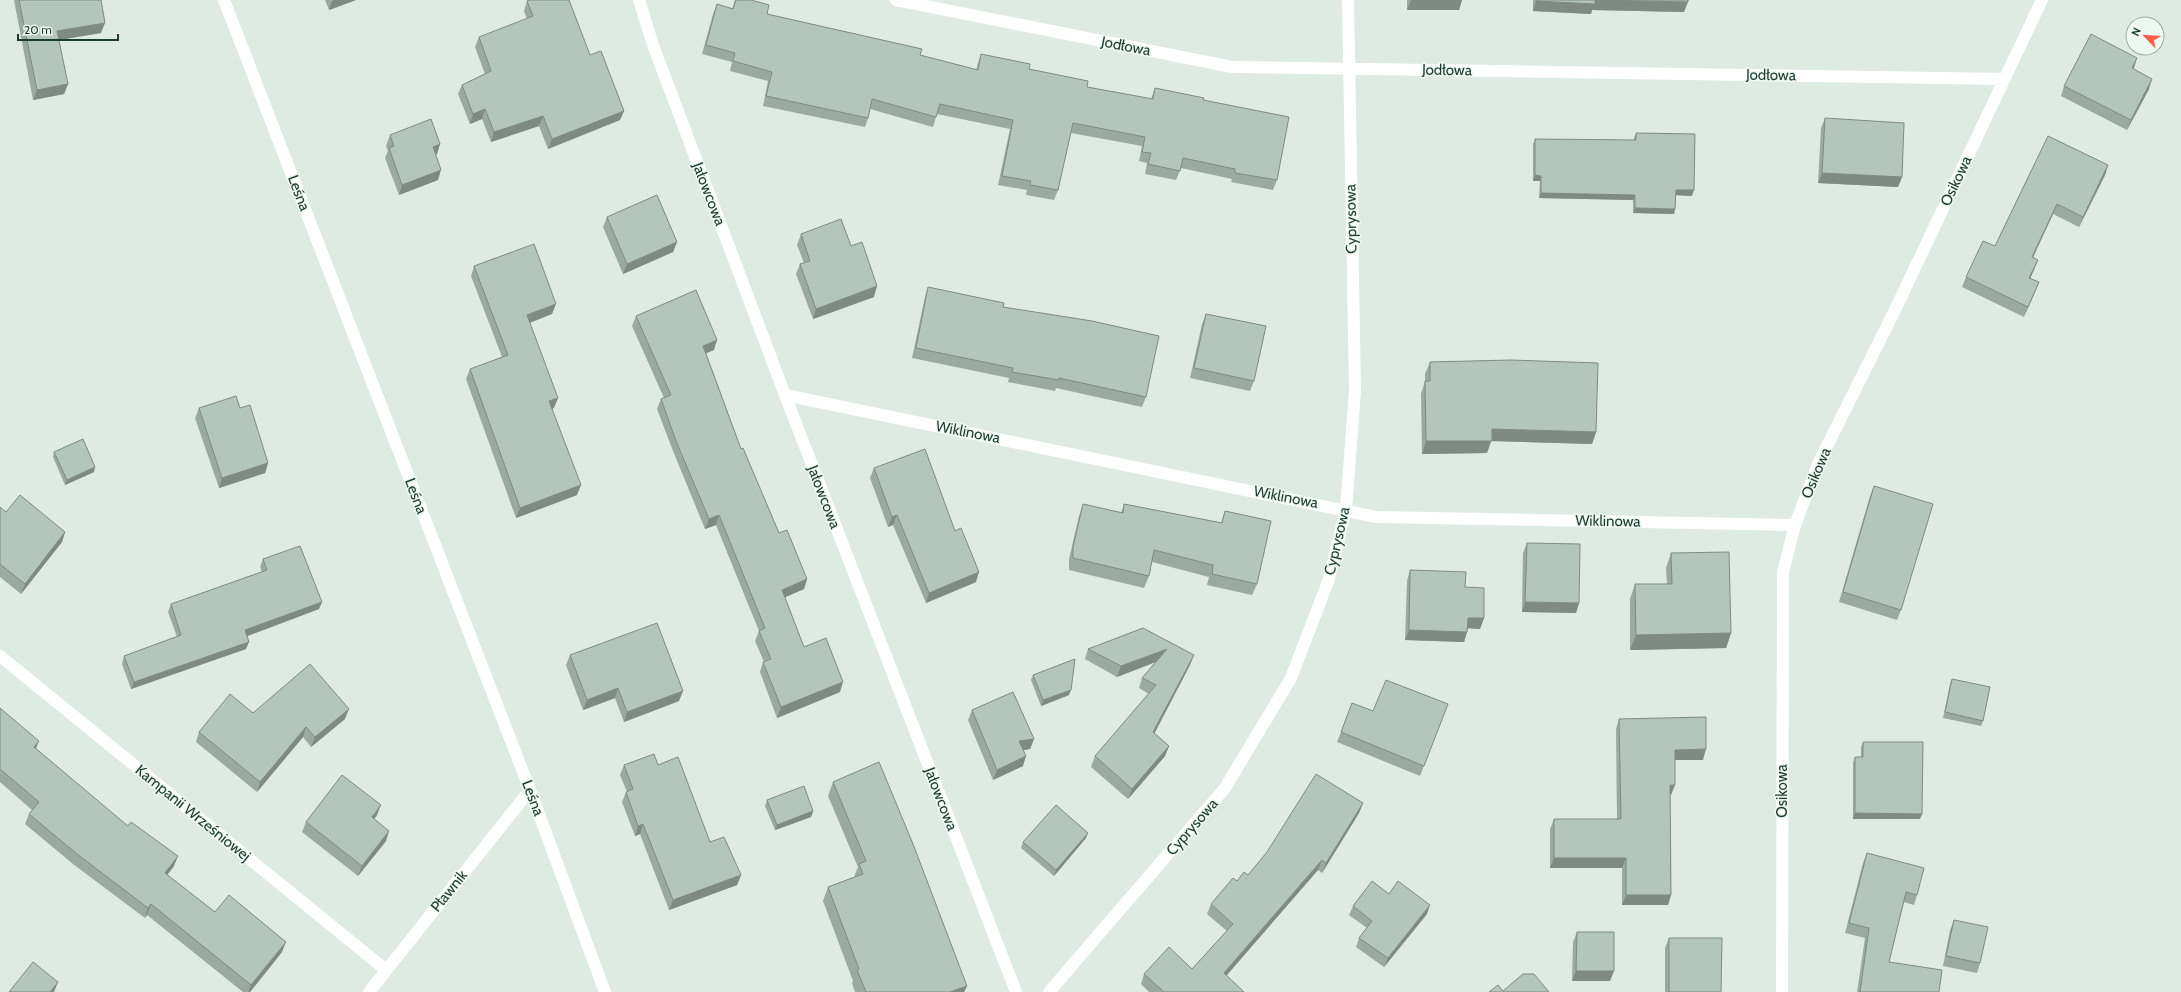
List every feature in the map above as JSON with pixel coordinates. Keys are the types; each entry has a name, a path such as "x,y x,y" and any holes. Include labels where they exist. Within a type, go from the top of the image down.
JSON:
{"street":[{"name":"Leśna","path":"224,0 530,790 606,992"},
{"name":"Jałowcowa","path":"639,0 652,45 784,395 1016,992"},
{"name":"Jodłowa","path":"896,0 1232,67 2005,79"},
{"name":"Cyprysowa","path":"1049,992 1225,788 1291,678 1329,579 1346,509 1355,391 1348,68 1348,0"},
{"name":"Osikowa","path":"1782,992 1783,572 1795,525 1818,464 1894,312 2042,0"},
{"name":"Wiklinowa","path":"784,395 1346,509 1376,517 1795,525"},
{"name":"Kampanii Wrześniowej","path":"0,656 386,970"},
{"name":"Pławnik","path":"369,992 530,790"}],"building":[{"path":"19,0 101,0 105,23 57,31 68,84 37,90"},
{"path":"569,0 590,55 601,51 624,111 552,139 543,116 494,132 485,109 473,114 462,85 491,71 479,37 533,16 527,1"},
{"path":"736,0 751,0 769,5 767,14 922,49 920,55 978,70 981,54 1030,64 1029,69 1088,81 1087,87 1153,99 1155,88 1204,98 1203,100 1289,117 1277,180 1235,173 1235,169 1183,158 1180,171 1148,164 1151,153 1142,152 1145,137 1073,123 1058,190 1030,185 1031,181 1002,176 1013,120 940,104 936,117 872,99 868,118 766,96 772,72 733,61 735,53 706,45 717,4 733,9"},
{"path":"1595,0 1595,4 1536,1"},
{"path":"1598,0 1688,0 1688,2"},
{"path":"2091,34 2125,52 2125,56 2133,56 2137,58 2132,68 2152,79 2131,120 2064,86"},
{"path":"1825,118 1904,123 1902,177 1822,173"},
{"path":"431,119 440,144 433,147 441,170 402,185 389,148 394,146 390,135"},
{"path":"1636,133 1695,134 1694,190 1676,190 1675,209 1635,208 1635,195 1541,193 1541,176 1535,175 1535,139 1636,140"},
{"path":"2048,136 2108,165 2083,217 2057,204 2032,257 2038,260 2029,278 2039,282 2028,307 1966,277 1983,241 1995,246"},
{"path":"657,195 677,242 627,264 607,217"},
{"path":"841,219 851,246 862,242 877,286 816,309 800,264 810,261 801,234"},
{"path":"534,244 556,304 527,315 558,398 549,401 581,485 520,508 470,369 508,355 474,266"},
{"path":"928,287 1004,303 1003,307 1092,321 1159,336 1146,397 1059,378 1059,380 1012,372 1013,368 916,348"},
{"path":"696,290 717,340 703,346 741,449 743,448 779,533 787,530 807,579 782,590 804,647 826,638 843,682 781,707 763,662 771,659 759,631 765,628 719,515 709,519 676,441 661,399 671,395 636,316"},
{"path":"1206,314 1266,326 1254,381 1194,368"},
{"path":"1511,360 1598,363 1596,432 1492,429 1492,441 1426,441 1425,381 1430,381 1430,362"},
{"path":"236,396 240,408 250,405 268,463 222,478 199,408"},
{"path":"83,439 95,467 67,480 54,452"},
{"path":"925,449 955,531 961,528 979,572 929,593 897,515 892,517 874,468"},
{"path":"1874,486 1933,504 1901,610 1843,592"},
{"path":"20,495 65,532 25,584 0,564 0,507 6,512"},
{"path":"1083,504 1123,513 1124,504 1222,523 1225,511 1271,521 1257,584 1212,574 1213,565 1154,550 1149,576 1073,558 1073,547"},
{"path":"1527,543 1580,544 1579,603 1525,602"},
{"path":"300,546 322,602 245,630 249,642 134,682 124,656 181,635 171,604 267,570 263,559"},
{"path":"1729,552 1731,633 1636,635 1635,584 1672,584 1671,553"},
{"path":"1410,570 1466,572 1465,587 1484,588 1484,618 1468,618 1467,632 1409,630"},
{"path":"657,623 683,691 627,712 618,688 587,700 570,655"},
{"path":"1143,628 1194,655 1153,732 1169,746 1132,789 1095,756 1156,685 1142,678 1167,649 1121,666 1088,649"},
{"path":"1075,659 1071,690 1043,700 1033,675"},
{"path":"310,664 349,709 315,737 306,727 260,782 199,732 230,694 253,713"},
{"path":"1952,679 1990,687 1983,721 1945,712"},
{"path":"1386,680 1448,704 1424,766 1341,732 1352,703 1373,711"},
{"path":"1013,692 1034,739 1019,741 1026,756 997,770 972,710"},
{"path":"0,708 39,741 34,747 128,826 131,822 178,856 165,873 215,912 229,895 286,942 251,985 151,904 148,908 77,854 29,814 39,802 0,769"},
{"path":"1706,717 1706,749 1675,750 1675,785 1670,785 1671,895 1626,895 1626,858 1554,858 1554,819 1621,819 1619,719"},
{"path":"1863,742 1923,742 1922,814 1855,813 1855,757 1863,757"},
{"path":"654,754 658,765 678,757 710,842 724,837 741,875 673,900 643,824 638,826 626,792 633,789 624,765"},
{"path":"879,762 913,844 967,986 950,992 866,992 857,970 859,969 828,887 863,874 859,864 866,861 833,782"},
{"path":"1316,774 1363,803 1326,863 1322,860 1224,973 1244,992 1164,992 1144,974 1169,947 1192,969 1233,924 1211,904 1233,878 1237,881 1244,872 1248,875 1267,852"},
{"path":"342,775 381,805 372,817 389,831 362,866 306,822"},
{"path":"804,786 813,811 777,825 767,800"},
{"path":"1056,805 1088,833 1056,870 1023,842"},
{"path":"1867,853 1924,868 1917,895 1906,892 1889,962 1942,970 1939,992 1860,992 1869,928 1849,923"},
{"path":"1372,881 1389,894 1398,881 1430,905 1388,958 1359,938 1372,921 1353,906"},
{"path":"1954,920 1988,927 1980,963 1946,956"},
{"path":"1577,932 1614,932 1614,971 1576,971"},
{"path":"1669,938 1722,938 1721,992 1669,992"},
{"path":"33,962 58,982 50,992 9,992"},
{"path":"1523,974 1534,974 1549,992 1489,992 1498,985 1503,991"}]}
